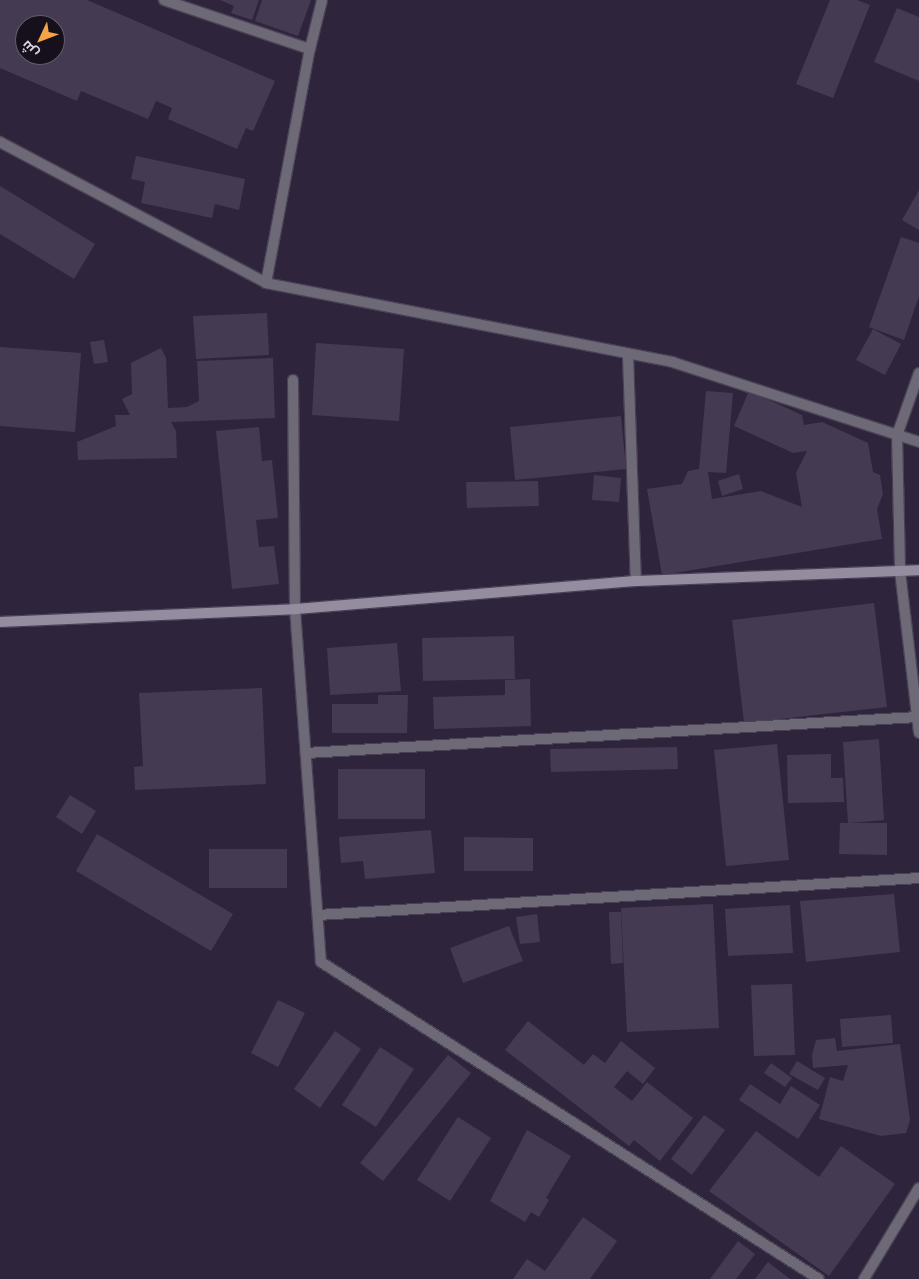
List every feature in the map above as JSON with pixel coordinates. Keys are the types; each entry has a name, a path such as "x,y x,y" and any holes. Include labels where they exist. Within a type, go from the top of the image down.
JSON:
{"main road":[{"path":"0,622 295,609 636,581 919,570"}],"street":[{"path":"164,0 310,49"},
{"path":"266,283 310,49 322,0"},
{"path":"0,142 266,283 628,356 672,362 919,442"},
{"path":"628,356 636,581"},
{"path":"919,373 897,435 900,571 919,732"},
{"path":"293,380 295,609 321,962 820,1279"},
{"path":"306,753 917,717"},
{"path":"318,915 919,878"},
{"path":"864,1279 919,1188"}],"building":[{"path":"0,0 87,0 275,81 253,131 246,128 237,149 168,119 172,108 156,101 148,119 81,91 77,101 0,68"},
{"path":"220,0 259,0 252,20 231,13 234,6"},
{"path":"262,0 311,0 298,36 255,21"},
{"path":"830,0 857,0 870,5 833,98 796,84"},
{"path":"897,8 919,17 919,81 874,62"},
{"path":"136,156 245,179 239,210 215,204 212,218 141,203 145,182 131,179"},
{"path":"0,186 95,244 74,279 0,234"},
{"path":"919,190 919,230 902,220"},
{"path":"901,237 919,243 919,296 904,340 869,327"},
{"path":"267,313 269,355 196,359 193,316"},
{"path":"873,329 901,344 885,375 856,360"},
{"path":"104,340 108,362 94,364 90,342"},
{"path":"316,343 404,349 399,421 312,415"},
{"path":"0,347 81,353 75,432 0,426"},
{"path":"161,348 166,358 168,408 187,407 199,401 197,361 273,358 275,418 171,422 176,431 177,458 78,460 77,442 116,426 115,415 130,415 122,399 132,394 131,363"},
{"path":"706,391 733,393 726,473 708,472 712,499 761,491 802,507 796,473 807,451 793,453 734,426 749,391 802,415 804,425 822,422 868,443 873,472 880,475 883,494 877,509 882,539 662,575 647,489 682,484 688,471 699,469"},
{"path":"621,416 626,469 515,480 510,427"},
{"path":"259,427 262,461 272,460 278,518 256,520 259,547 274,546 279,584 232,589 216,431"},
{"path":"739,474 743,489 722,496 718,481"},
{"path":"594,475 621,478 619,502 592,500"},
{"path":"538,481 539,506 467,508 466,482"},
{"path":"874,603 887,707 744,723 732,620"},
{"path":"514,636 515,679 423,681 422,638"},
{"path":"397,643 401,691 330,695 327,648"},
{"path":"530,679 531,726 434,729 433,697 505,695 505,680"},
{"path":"262,688 266,784 135,790 134,767 143,766 139,693"},
{"path":"378,695 408,695 407,733 332,733 332,704 378,704"},
{"path":"879,739 884,820 850,823 887,823 887,855 839,854 840,823 848,823 843,742"},
{"path":"777,744 789,860 726,866 714,750"},
{"path":"677,747 678,769 551,772 550,749"},
{"path":"831,754 831,778 843,778 844,802 788,803 787,755"},
{"path":"338,769 425,769 425,819 338,819"},
{"path":"70,795 96,811 82,834 56,817"},
{"path":"431,830 435,873 365,879 363,861 341,863 339,837"},
{"path":"97,834 233,914 211,951 76,871"},
{"path":"464,837 533,838 533,871 464,871"},
{"path":"209,849 287,849 287,888 209,888"},
{"path":"894,894 900,952 806,962 800,901"},
{"path":"713,904 719,1028 627,1032 621,908"},
{"path":"790,905 793,953 728,956 725,909"},
{"path":"609,912 621,912 623,963 611,964"},
{"path":"537,914 540,942 520,944 516,917"},
{"path":"509,926 523,961 463,983 450,948"},
{"path":"792,984 795,1055 754,1056 751,985"},
{"path":"278,1000 305,1013 278,1067 251,1053"},
{"path":"891,1015 893,1043 842,1047 840,1019"},
{"path":"528,1021 584,1065 593,1054 605,1063 621,1041 655,1068 643,1084 627,1071 614,1087 632,1101 647,1082 693,1118 660,1161 634,1140 629,1146 505,1050"},
{"path":"335,1031 361,1049 320,1108 294,1089"},
{"path":"835,1038 837,1051 900,1044 910,1120 906,1133 881,1136 819,1119 830,1077 843,1081 848,1065 813,1068 812,1055 816,1040"},
{"path":"380,1047 414,1069 376,1127 342,1105"},
{"path":"448,1055 471,1073 383,1181 360,1163"},
{"path":"797,1061 825,1078 818,1090 789,1074"},
{"path":"771,1063 792,1078 785,1087 764,1073"},
{"path":"750,1084 780,1104 791,1086 820,1105 798,1139 739,1100"},
{"path":"704,1115 725,1130 692,1175 671,1159"},
{"path":"458,1117 491,1138 450,1201 417,1180"},
{"path":"527,1130 571,1156 546,1198 549,1200 539,1217 531,1212 525,1222 490,1201"},
{"path":"756,1131 819,1177 841,1146 895,1184 829,1276 709,1191"},
{"path":"583,1217 617,1241 590,1279 513,1279 527,1259 545,1271"},
{"path":"738,1241 755,1254 736,1279 710,1279"},
{"path":"768,1262 790,1279 755,1279"}]}
